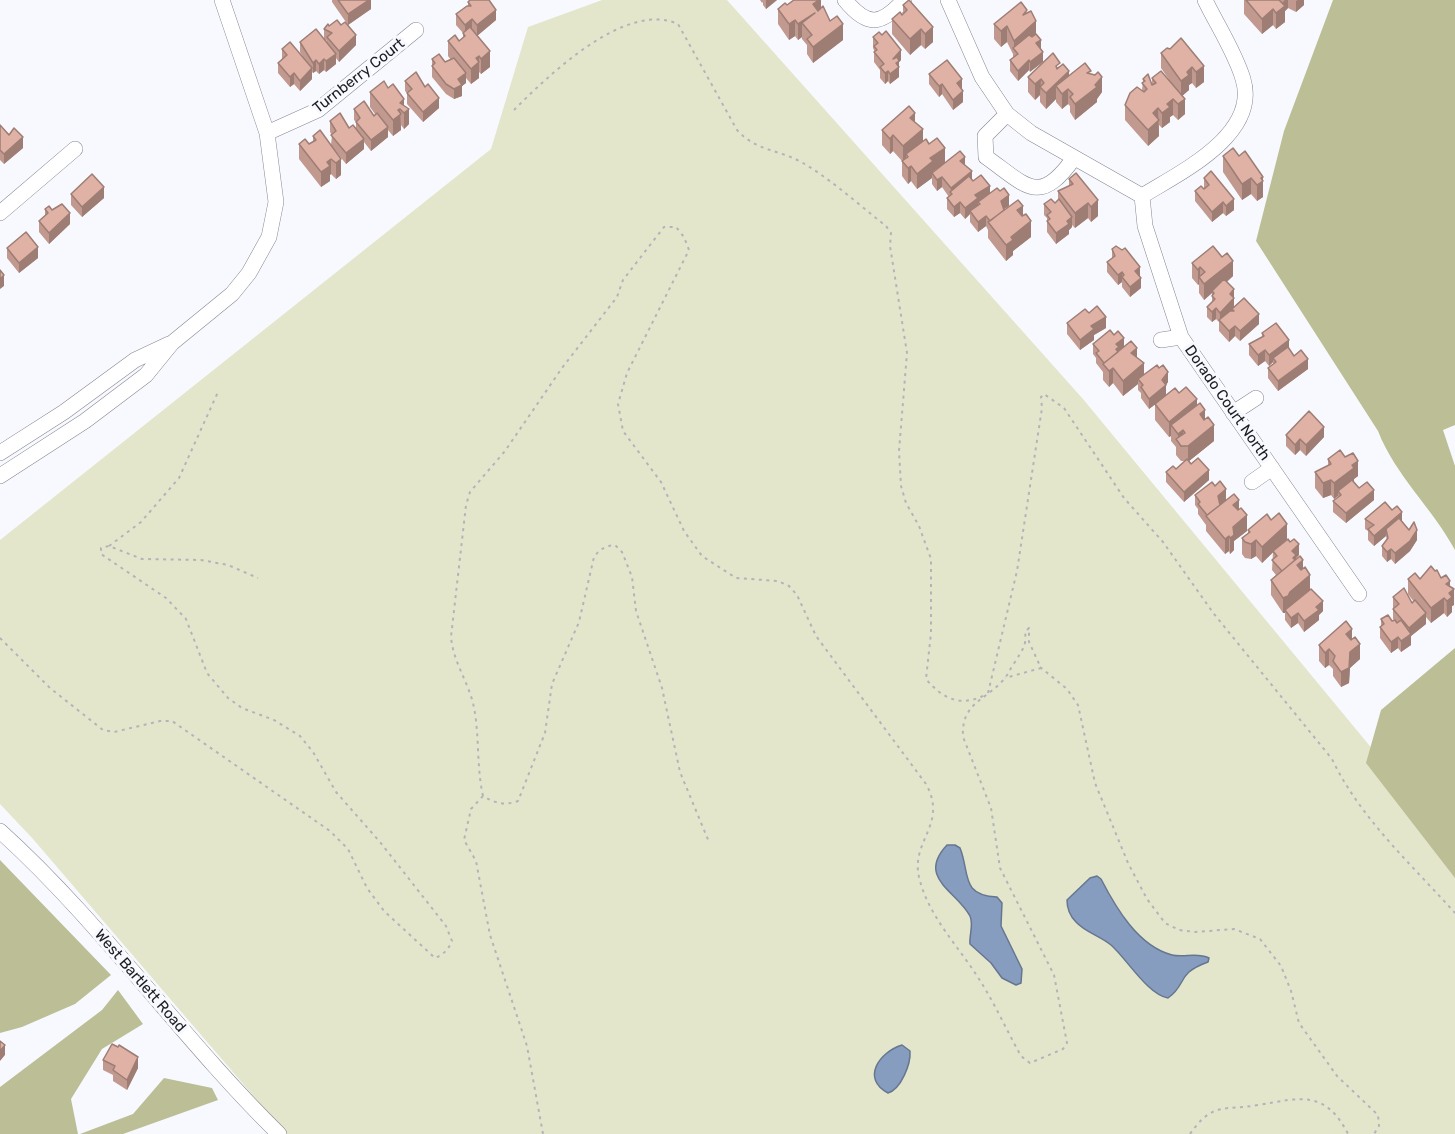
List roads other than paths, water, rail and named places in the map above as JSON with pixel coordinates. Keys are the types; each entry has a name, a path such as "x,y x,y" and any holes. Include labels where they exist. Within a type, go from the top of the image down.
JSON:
{"street":[{"path":"0,476 86,421 146,375 172,343 232,294 249,273 269,237 276,202 267,133 222,0"},
{"path":"845,0 864,18 876,21 894,11 904,0"},
{"path":"950,4 982,77 1007,114 1031,133 1142,196 1205,156 1227,138 1240,118 1246,101 1244,80 1205,0"},
{"name":"Turnberry Court","path":"267,133 325,105 417,30"},
{"path":"1007,114 985,136 984,149 987,157 1026,186 1041,188 1056,181 1074,158"},
{"path":"0,213 75,149"},
{"name":"Dorado Court North","path":"1142,196 1145,226 1181,337 1359,594"},
{"path":"1161,340 1181,337"},
{"path":"0,453 64,412 135,360 172,343"},
{"path":"118,372 130,388"},
{"path":"1233,413 1256,398"},
{"path":"1252,482 1272,468"},
{"name":"West Bartlett Road","path":"0,831 108,943 225,1079 279,1134"}],"water":[{"path":"947,845 960,848 968,881 972,887 985,896 997,897 1002,903 1001,926 1022,969 1021,983 1016,985 1002,978 991,963 970,944 972,923 970,916 937,875 936,867 939,856"},
{"path":"1097,876 1129,924 1149,943 1172,955 1200,955 1209,958 1208,962 1186,975 1168,998 1145,984 1111,945 1080,925 1071,915 1067,900 1090,878"},
{"path":"902,1045 910,1051 909,1062 897,1087 888,1093 876,1081 874,1074 876,1066 886,1053"}]}
